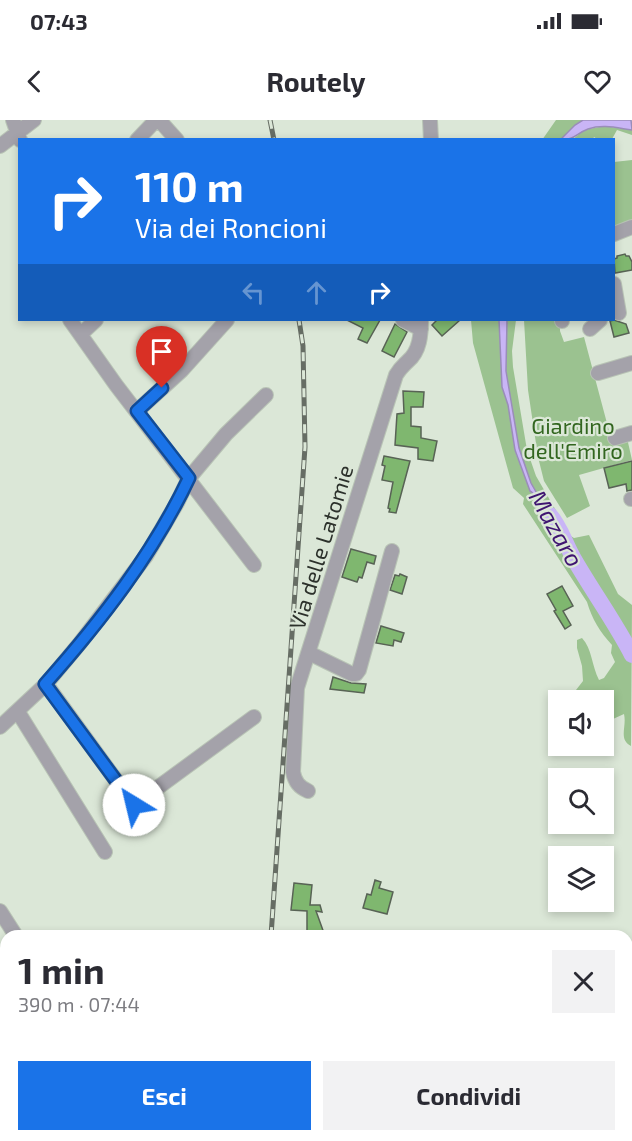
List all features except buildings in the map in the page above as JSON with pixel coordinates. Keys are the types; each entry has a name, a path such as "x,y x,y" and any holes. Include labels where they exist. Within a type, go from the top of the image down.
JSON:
{"street":[{"path":"139,138 157,120 175,138"},
{"path":"430,120 431,138"},
{"path":"0,146 23,126"},
{"path":"615,234 632,227"},
{"path":"615,288 622,312"},
{"path":"71,321 254,565"},
{"path":"81,334 95,321"},
{"path":"137,411 182,370 226,321"},
{"name":"Via delle Latomie","path":"308,792 301,788 295,780 293,753 297,688 396,375 400,366 410,360 417,349 421,324"},
{"path":"598,373 632,363"},
{"path":"0,727 45,684 80,643 146,556 189,478 226,434 266,395"},
{"path":"615,438 632,433"},
{"path":"309,653 356,674 392,551"},
{"path":"45,684 134,805 254,717"},
{"path":"18,712 105,852"},
{"path":"0,911 12,930"}],"green space":[{"path":"556,120 583,120 562,138 543,138"},
{"path":"604,126 632,130 632,135 617,130 613,138 574,138 584,130"},
{"path":"632,160 632,221 615,227 615,162"},
{"path":"471,321 499,321 502,387 508,405 515,451 530,491 555,527 559,522 543,504 531,483 517,443 506,371 507,321 516,321 512,351 513,367 527,450 536,476 565,526 566,533 574,538 589,535 618,594 632,605 631,746 624,736 624,714 614,719 614,690 576,690 583,681 577,640 582,638 585,642 599,680 604,678 615,662 611,653 612,645 597,625 587,602 523,504 524,498 513,488 473,343"},
{"name":"Giardino dell'Emiro","path":"524,321 560,321 560,331 564,342 584,337 612,442 627,438 632,460 579,475 590,506 567,518 544,481 528,390"}],"water":[{"path":"583,120 631,120 632,130 599,127 588,129 572,138 562,138"},
{"name":"Mazaro","path":"499,321 507,321 506,371 519,448 531,483 543,504 559,522 561,533 530,491 515,450 508,405 502,387"}],"waterway":[{"name":"Mazaro","path":"549,514 557,524 574,559 632,655"}],"railway":[{"path":"270,120 274,138"},
{"path":"271,930 305,447 303,346 299,321"}],"route":[{"path":"134,805 45,684 80,643 146,556 189,478 137,411 162,388"}]}
